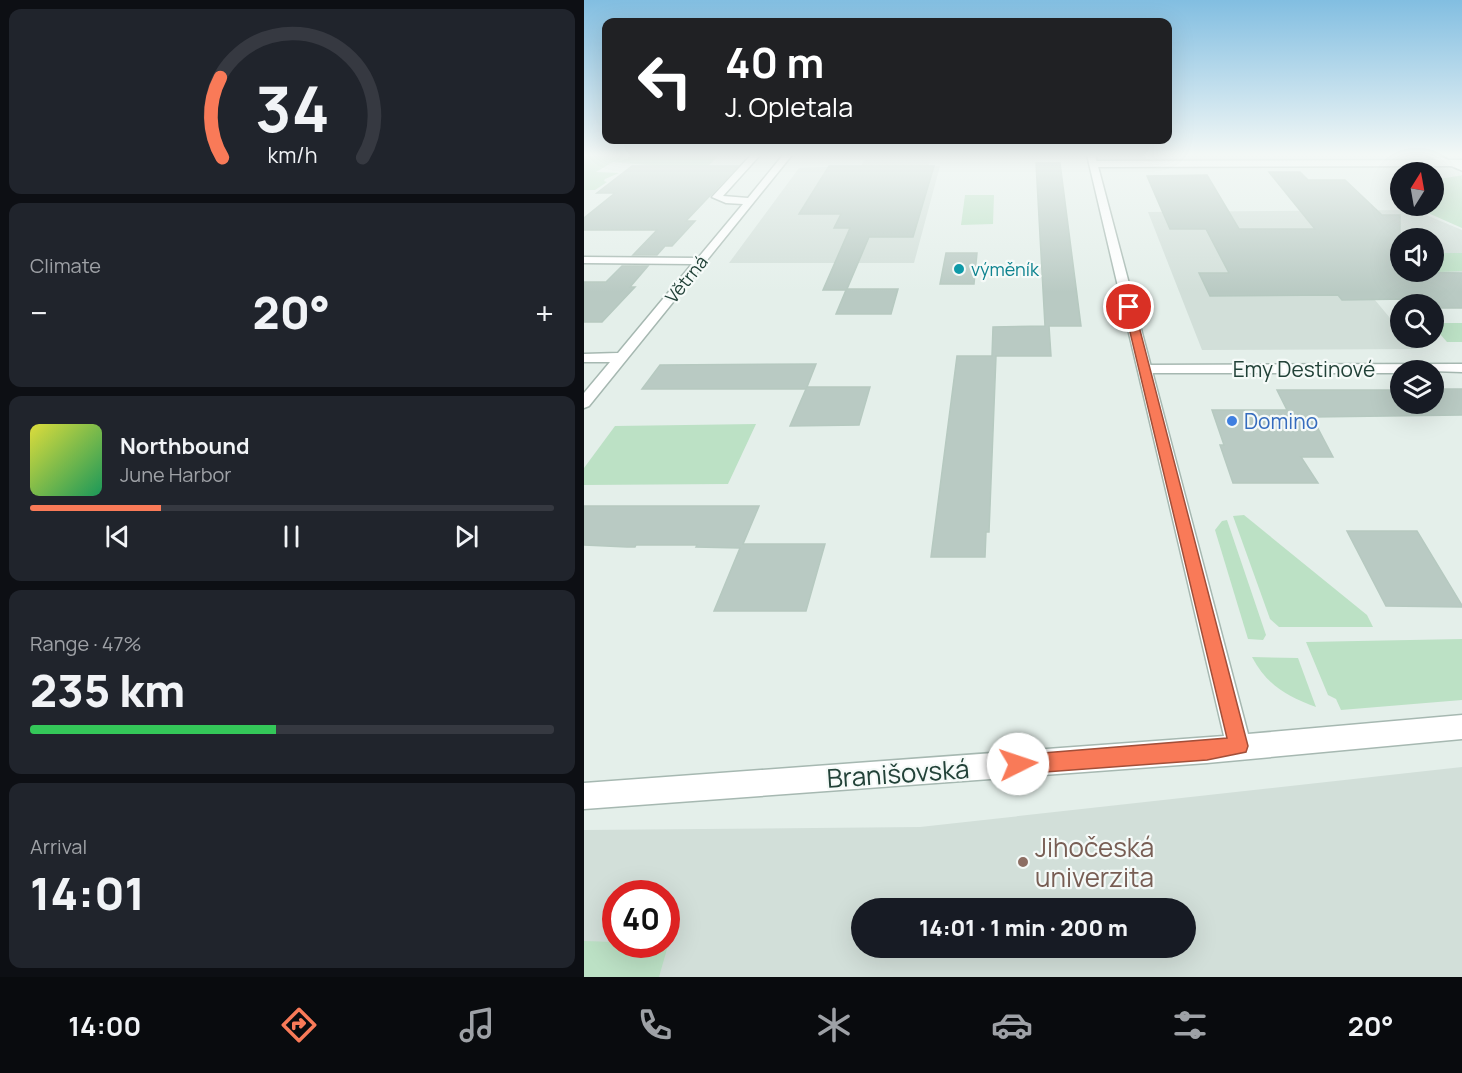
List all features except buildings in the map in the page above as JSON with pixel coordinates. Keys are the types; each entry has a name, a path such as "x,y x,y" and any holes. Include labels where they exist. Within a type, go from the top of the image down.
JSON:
{"street":[{"path":"725,201 750,201"},
{"name":"Větrná","path":"584,403 750,201"},
{"path":"1102,201 1239,746"},
{"path":"584,260 701,261"},
{"path":"584,358 620,357"},
{"name":"Emy Destinové","path":"1145,369 1463,368"},
{"name":"Branišovská","path":"584,796 1207,750 1463,727"}],"shaded area":[{"path":"775,201 931,201 914,263 729,263"},
{"path":"1390,210 1390,216 1428,216 1462,230 1463,299 1444,302 1444,294 1390,294 1390,300 1375,300 1390,318 1390,348 1417,349 1202,350 1148,212"},
{"name":"Jihočeská univerzita","path":"1462,767 1462,977 584,977 584,830 920,827"}],"green space":[{"path":"964,201 994,201 993,224 961,225"},
{"path":"1444,201 1463,201 1462,228 1435,216 1444,216"},
{"path":"1444,253 1462,253 1462,271 1444,272"},
{"path":"1444,323 1462,323 1462,342 1447,342 1444,339"},
{"path":"756,424 728,484 584,485 584,468 615,426"},
{"path":"1244,515 1367,615 1373,627 1279,627 1270,619 1233,516"},
{"path":"1227,520 1266,635 1263,640 1248,639 1215,530 1222,521"},
{"path":"1462,639 1462,700 1341,710 1336,699 1328,695 1306,642"},
{"path":"1252,657 1298,658 1316,707 1278,688 1264,675"},
{"path":"584,941 602,942 602,958 664,958 659,977 584,977"}],"place":[{"name":"výměník","path":"959,269"},
{"name":"Domino","path":"1232,421"},
{"name":"Jihočeská univerzita","path":"1023,862"}],"route":[{"path":"1018,764 1239,746 1129,307"}]}
